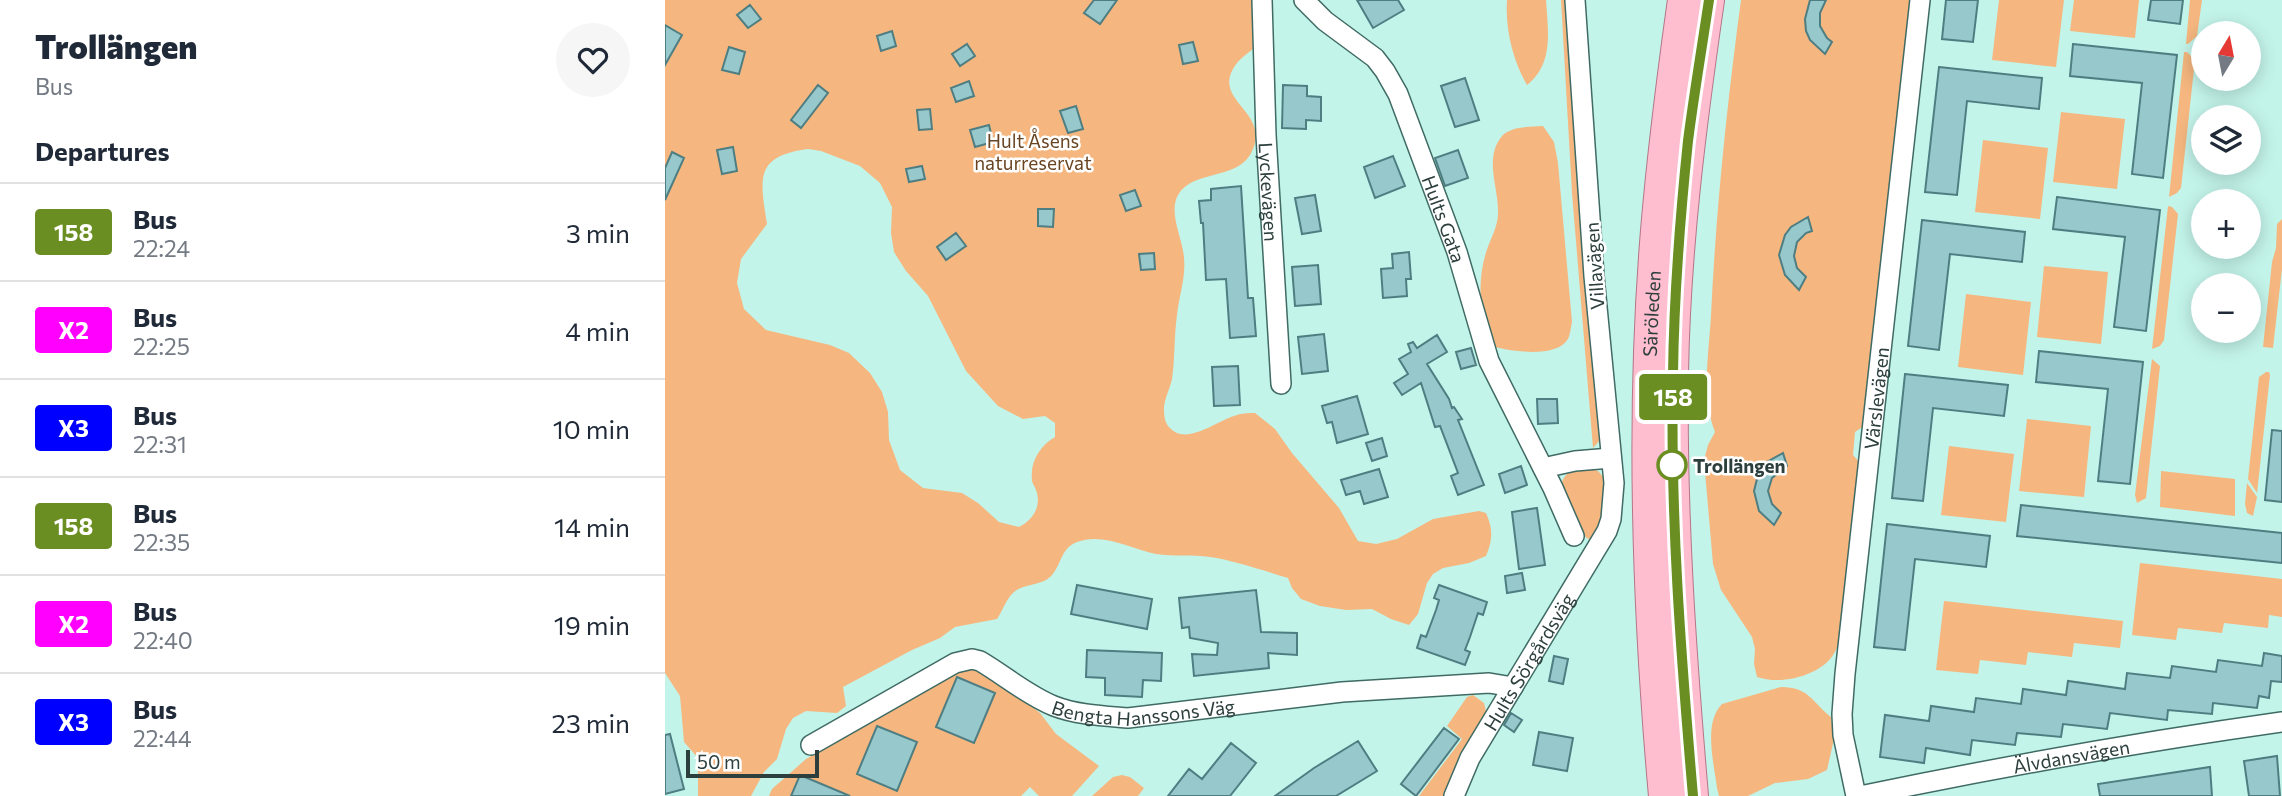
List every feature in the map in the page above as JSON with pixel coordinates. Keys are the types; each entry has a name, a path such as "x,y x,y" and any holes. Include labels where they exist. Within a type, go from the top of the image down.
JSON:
{"main road":[{"name":"Säröleden","path":"1664,796 1653,656 1647,481 1648,381 1654,257 1667,122 1702,1"},
{"name":"Säröleden","path":"1693,796 1681,654 1672,465 1673,371 1688,142 1702,1"}],"street":[{"name":"Lyckevägen","path":"1262,0 1266,135 1281,384"},
{"name":"Hults Gata","path":"1304,0 1325,21 1375,58 1394,84 1451,234 1489,362 1574,536"},
{"name":"Villavägen","path":"1576,0 1594,276 1614,482 1607,531"},
{"name":"Värslevägen","path":"1858,796 1843,735 1845,674 1920,0"},
{"path":"1543,468 1575,461 1611,458"},
{"name":"Hults Sörgårdsväg","path":"1454,796 1470,758 1607,531"},
{"name":"Bengta Hanssons Väg","path":"811,745 955,663 972,659 980,661 1052,705 1073,712 1128,718 1342,692 1489,683 1513,687"},
{"name":"Älvdansvägen","path":"1858,796 2114,747 2282,722"}],"green space":[{"name":"Hult Åsens naturreservat","path":"665,0 1266,0 1263,40 1236,65 1229,81 1231,91 1255,129 1255,141 1250,155 1234,168 1184,187 1175,202 1175,218 1184,265 1172,379 1164,405 1166,423 1171,429 1185,434 1237,415 1255,413 1275,429 1339,508 1358,541 1376,544 1397,539 1433,519 1479,511 1486,513 1491,529 1486,556 1469,563 1443,568 1433,574 1427,583 1418,614 1409,625 1372,609 1346,610 1320,606 1301,599 1288,578 1228,561 1203,556 1156,554 1107,540 1087,539 1077,542 1068,548 1048,579 1014,592 997,619 955,627 940,638 843,687 846,706 837,713 806,711 793,718 786,729 777,759 764,772 751,796 698,796 698,758 684,742 680,696 665,673","holes":["808,149 821,151 860,166 880,183 892,207 891,233 894,252 906,271 928,296 966,371 998,406 1023,419 1045,416 1055,423 1055,437 1034,460 1032,480 1038,496 1037,507 1028,521 1019,527 999,522 962,493 923,488 900,470 889,440 888,412 882,392 870,373 849,353 830,345 766,330 744,309 737,283 741,259 767,224 763,194 765,172 769,164 790,152"]},
{"path":"1507,0 1546,0 1548,35 1545,57 1536,77 1527,85 1511,44"},
{"path":"1561,0 1569,0 1601,439 1593,448 1572,193"},
{"path":"1741,0 1910,0 1864,426 1855,432 1853,455 1862,465 1839,643 1824,665 1797,678 1786,680 1757,677 1752,637 1721,590 1713,564 1704,460 1715,432 1708,404 1708,359 1723,157"},
{"path":"1999,0 2064,0 2056,67 1992,60"},
{"path":"2074,0 2139,0 2135,38 2070,31"},
{"path":"2190,0 2202,0 2199,21 2191,21 2191,41 2186,44"},
{"path":"2184,52 2187,52 2191,56 2192,91 2181,188 2169,197"},
{"path":"2061,112 2125,119 2117,189 2053,182"},
{"path":"1543,126 1554,142 1558,163 1572,322 1568,339 1553,349 1532,352 1509,350 1491,346 1482,313 1480,290 1485,256 1498,216 1493,172 1494,153 1502,136 1511,130"},
{"path":"1983,140 2048,148 2040,219 1975,212"},
{"path":"2168,206 2178,214 2164,340 2160,346 2152,349"},
{"path":"2282,219 2282,269 2273,348 2263,347 2277,224"},
{"path":"2044,266 2108,272 2101,344 2037,337"},
{"path":"1966,294 2031,302 2023,375 1958,367"},
{"path":"2152,359 2160,366 2146,498 2137,503 2135,495"},
{"path":"2266,372 2270,375 2257,493 2248,479 2259,377"},
{"path":"2027,419 2091,426 2084,497 2019,491"},
{"path":"1949,446 2014,454 2006,522 1941,515"},
{"path":"1585,467 1598,471 1606,480 1606,517 1590,540 1583,535 1561,489 1568,473"},
{"path":"2161,471 2235,479 2235,516 2160,507"},
{"path":"2247,483 2257,497 2253,516 2247,513 2245,504"},
{"path":"2140,563 2282,579 2282,617 2269,615 2268,628 2224,623 2222,633 2178,628 2176,640 2132,635"},
{"path":"1944,601 2123,621 2120,648 2074,643 2072,657 2028,652 2026,665 1980,660 1978,674 1936,670"},
{"path":"975,667 1040,713 1056,734 1099,766 1072,796 1039,796 1030,787 1021,796 769,796 772,789 806,759 964,668"},
{"path":"1781,687 1798,690 1809,696 1831,717 1834,739 1827,770 1808,779 1775,783 1748,796 1719,796 1711,744 1716,712 1722,704"},
{"path":"1473,695 1484,703 1486,711 1446,796 1419,796 1462,739 1447,726 1467,697"},
{"path":"1113,777 1130,777 1144,788 1138,796 1092,796"}],"building":[{"path":"1094,0 1117,0 1100,24 1084,13"},
{"path":"1357,0 1398,0 1404,10 1373,28"},
{"path":"1810,0 1826,0 1820,13 1820,26 1832,42 1825,54 1810,40 1806,31 1805,19"},
{"path":"1946,0 1978,0 1973,42 1942,39"},
{"path":"2151,0 2183,0 2180,24 2148,20"},
{"path":"750,5 761,19 748,28 737,15"},
{"path":"665,25 682,35 665,65"},
{"path":"892,31 896,46 881,51 877,36"},
{"path":"1193,42 1198,61 1183,64 1179,45"},
{"path":"967,44 975,56 960,66 952,54"},
{"path":"2073,44 2177,55 2163,178 2132,174 2142,83 2070,76"},
{"path":"729,47 745,52 739,74 722,70"},
{"path":"1939,67 2042,78 2039,109 1967,101 1957,195 1925,192"},
{"path":"1465,78 1479,120 1455,127 1441,86"},
{"path":"969,81 974,96 956,102 951,88"},
{"path":"818,85 828,93 801,128 791,120"},
{"path":"1283,85 1307,86 1307,96 1321,97 1321,121 1306,120 1306,129 1282,128"},
{"path":"1076,106 1083,129 1068,133 1060,111"},
{"path":"930,109 932,129 919,130 917,110"},
{"path":"989,125 993,142 975,147 970,130"},
{"path":"733,147 737,171 722,174 717,150"},
{"path":"1458,150 1468,178 1445,186 1435,158"},
{"path":"672,152 684,158 665,200 665,168"},
{"path":"1393,156 1405,186 1375,198 1364,167"},
{"path":"922,166 925,179 909,182 906,169"},
{"path":"1241,186 1248,298 1253,298 1256,336 1230,338 1226,279 1206,280 1199,201 1211,200 1211,189"},
{"path":"1135,190 1141,206 1126,211 1120,195"},
{"path":"1315,195 1321,231 1302,234 1295,198"},
{"path":"2057,197 2160,210 2146,331 2114,327 2125,237 2053,229"},
{"path":"1038,209 1054,209 1053,227 1038,226"},
{"path":"1808,217 1812,231 1797,242 1794,256 1797,268 1806,277 1799,290 1785,275 1779,255 1785,235 1791,227"},
{"path":"1922,220 2025,232 2022,262 1950,254 1939,350 1908,346"},
{"path":"956,233 966,246 946,260 937,247"},
{"path":"1409,252 1411,279 1406,279 1407,296 1383,298 1381,269 1393,268 1392,254"},
{"path":"1154,253 1155,269 1141,270 1139,254"},
{"path":"1318,265 1321,304 1295,306 1292,267"},
{"path":"1324,334 1328,371 1302,374 1298,337"},
{"path":"1437,335 1447,352 1427,364 1452,408 1454,407 1462,419 1458,420 1484,485 1458,495 1451,476 1458,473 1440,426 1435,427 1421,383 1402,395 1394,383 1408,374 1399,359 1411,352 1408,344 1413,342 1417,348"},
{"path":"1471,348 1476,365 1461,369 1456,352"},
{"path":"2039,351 2143,362 2130,484 2098,481 2108,389 2036,382"},
{"path":"1238,366 1240,405 1214,406 1212,367"},
{"path":"1905,374 2008,385 2004,416 1933,408 1923,501 1892,498"},
{"path":"1357,396 1368,434 1337,443 1332,422 1327,423 1322,406"},
{"path":"1537,399 1557,399 1558,423 1538,424"},
{"path":"2272,430 2282,431 2282,502 2265,500"},
{"path":"1382,438 1387,456 1372,461 1366,443"},
{"path":"1783,453 1787,466 1772,478 1768,491 1772,504 1781,513 1774,525 1759,511 1754,491 1759,471 1765,463"},
{"path":"1521,466 1527,485 1505,493 1499,474"},
{"path":"1379,469 1388,497 1364,504 1360,491 1346,495 1341,480"},
{"path":"2021,505 2282,533 2282,563 2017,536"},
{"path":"1537,508 1545,565 1519,569 1512,512"},
{"path":"1887,524 1990,536 1986,567 1915,559 1905,650 1874,647"},
{"path":"1522,573 1525,590 1507,593 1505,576"},
{"path":"1077,585 1152,599 1147,629 1071,614"},
{"path":"1439,585 1487,602 1483,615 1478,613 1465,650 1470,652 1465,665 1417,648 1421,635 1426,637 1436,610 1439,600 1434,598"},
{"path":"1256,590 1261,632 1297,633 1297,655 1268,653 1269,668 1194,676 1192,654 1217,655 1218,643 1190,638 1189,627 1182,628 1179,598"},
{"path":"1087,650 1162,653 1161,681 1143,680 1142,697 1105,695 1105,678 1086,677"},
{"path":"2264,653 2282,656 2282,682 2271,681 2269,698 2259,696 2257,708 2213,703 2212,714 2168,710 2167,720 2110,713 2107,729 2063,724 2061,737 2017,733 2015,745 1972,740 1970,755 1926,748 1924,763 1880,757 1885,715 1929,721 1931,706 1974,712 1976,698 2021,704 2023,689 2066,695 2068,681 2125,689 2127,673 2170,678 2172,666 2216,672 2218,660 2262,666"},
{"path":"1554,656 1568,659 1563,684 1549,681"},
{"path":"957,677 995,693 974,743 936,727"},
{"path":"1511,713 1522,720 1514,732 1504,725"},
{"path":"877,726 917,742 897,791 857,774"},
{"path":"1444,728 1459,739 1416,796 1401,784"},
{"path":"1539,732 1573,738 1567,771 1533,765"},
{"path":"670,734 684,789 665,794 665,735"},
{"path":"1358,741 1377,771 1336,796 1275,796 1314,768"},
{"path":"1231,743 1256,763 1230,796 1168,796 1189,769 1202,779"},
{"path":"2277,756 2280,796 2249,796 2244,761"},
{"path":"2210,767 2212,796 2100,796 2098,784"},
{"path":"800,775 850,796 791,796"}],"bus line":[{"name":"158","path":"1693,796 1681,654 1672,465 1673,371 1688,142 1709,0"}],"place":[{"name":"Trollängen","path":"1672,465"}]}
